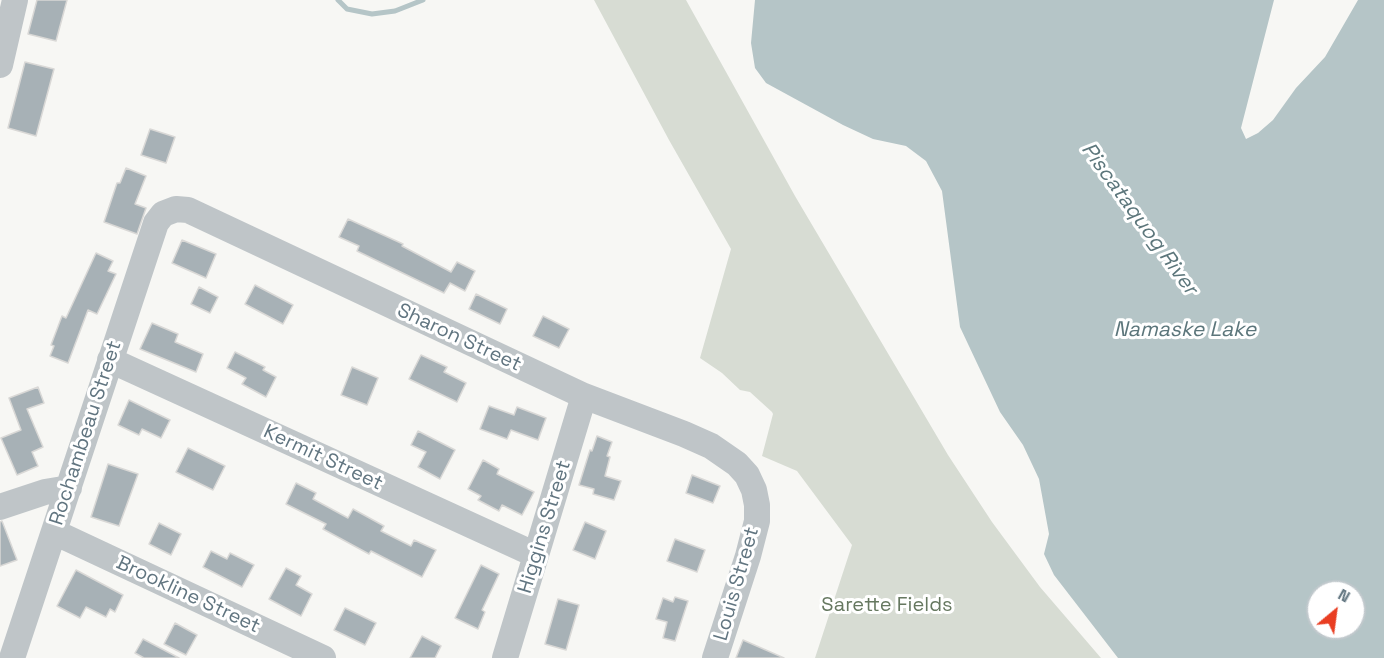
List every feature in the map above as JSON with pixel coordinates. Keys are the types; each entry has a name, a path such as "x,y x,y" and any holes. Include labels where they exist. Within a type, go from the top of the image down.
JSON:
{"street":[{"path":"2,51 15,0"},
{"name":"Sharon Street","path":"167,211 188,210 584,396 711,446 737,464 747,475"},
{"name":"Rochambeau Street","path":"12,658 156,223 167,211"},
{"name":"Kermit Street","path":"110,360 536,555"},
{"name":"Higgins Street","path":"505,658 584,396"},
{"name":"Louis Street","path":"715,658 757,521 754,490 747,475"},
{"path":"0,507 45,492 69,488"},
{"name":"Brookline Street","path":"54,532 323,658"}],"green space":[{"name":"Sarette Fields","path":"594,0 686,0 795,196 948,455 992,522 1040,587 1101,658 815,658 852,545 797,471 762,456 772,412 750,392 740,390 722,373 700,358 731,249"}],"water":[{"name":"Namaske Lake","path":"755,0 1274,0 1241,128 1246,139 1258,133 1273,120 1296,88 1325,57 1358,0 1384,0 1384,658 1118,658 1054,575 1044,554 1049,534 1039,479 1023,445 1000,412 960,327 942,191 926,161 906,146 873,139 843,125 766,83 755,68 751,43"}],"building":[{"path":"37,0 67,0 56,41 28,34"},
{"path":"25,62 54,69 36,136 8,128"},
{"path":"150,129 175,137 166,163 141,155"},
{"path":"126,168 146,176 135,204 146,208 137,234 104,222 117,183 120,183"},
{"path":"348,219 403,244 402,246 451,272 457,262 475,271 465,291 450,283 444,293 357,251 359,246 339,237"},
{"path":"182,240 216,254 206,278 172,263"},
{"path":"96,253 113,261 108,271 116,274 97,314 88,310 68,363 50,356 54,346 51,345 62,316 66,318"},
{"path":"255,285 293,305 283,324 245,304"},
{"path":"199,287 218,297 210,313 191,304"},
{"path":"476,294 507,309 500,324 469,309"},
{"path":"543,316 569,329 559,348 533,336"},
{"path":"152,323 178,334 175,342 203,354 196,372 140,349"},
{"path":"235,352 265,367 263,370 276,377 266,397 242,384 246,378 227,368"},
{"path":"421,355 447,367 444,372 466,383 457,402 409,379"},
{"path":"352,367 378,378 367,405 341,395"},
{"path":"38,387 44,403 27,409 43,447 32,452 38,466 17,475 1,438 21,430 9,398"},
{"path":"129,400 170,420 161,438 142,429 139,435 118,425"},
{"path":"489,406 514,415 517,407 546,418 538,440 511,430 507,439 480,429"},
{"path":"418,431 455,450 440,479 418,467 426,452 411,445"},
{"path":"597,436 612,442 607,456 610,457 605,476 621,481 614,500 593,494 594,489 579,485"},
{"path":"188,448 225,466 213,490 176,472"},
{"path":"483,460 499,469 497,474 534,492 522,515 502,505 499,511 478,500 481,496 468,489"},
{"path":"108,464 138,474 119,526 91,517"},
{"path":"692,475 720,486 713,503 686,493"},
{"path":"296,483 316,493 313,499 348,518 353,509 384,526 381,531 411,546 414,540 436,550 422,577 371,551 369,554 323,529 326,524 286,504"},
{"path":"2,521 17,560 0,566 0,522"},
{"path":"585,522 606,531 595,559 573,550"},
{"path":"159,523 181,534 171,555 149,544"},
{"path":"675,539 705,550 697,572 667,561"},
{"path":"211,551 227,559 230,553 254,565 242,587 203,567"},
{"path":"481,565 499,574 482,610 485,612 478,629 455,618"},
{"path":"286,568 301,576 296,585 312,594 301,616 269,599"},
{"path":"76,570 123,595 115,612 110,609 106,617 86,607 80,618 57,606"},
{"path":"675,597 688,601 675,641 663,638 667,622 656,619 663,598 673,602"},
{"path":"558,599 579,605 566,650 545,644"},
{"path":"345,608 376,623 365,645 334,630"},
{"path":"175,623 197,635 186,655 164,644"},
{"path":"422,636 441,646 435,658 410,658"},
{"path":"143,639 179,658 144,658 135,653"},
{"path":"743,640 784,658 736,658"}],"waterway":[{"path":"338,0 347,9 372,14 395,11 423,0"}],"water label":[{"name":"Piscataquog River","path":"1139,219"}]}
